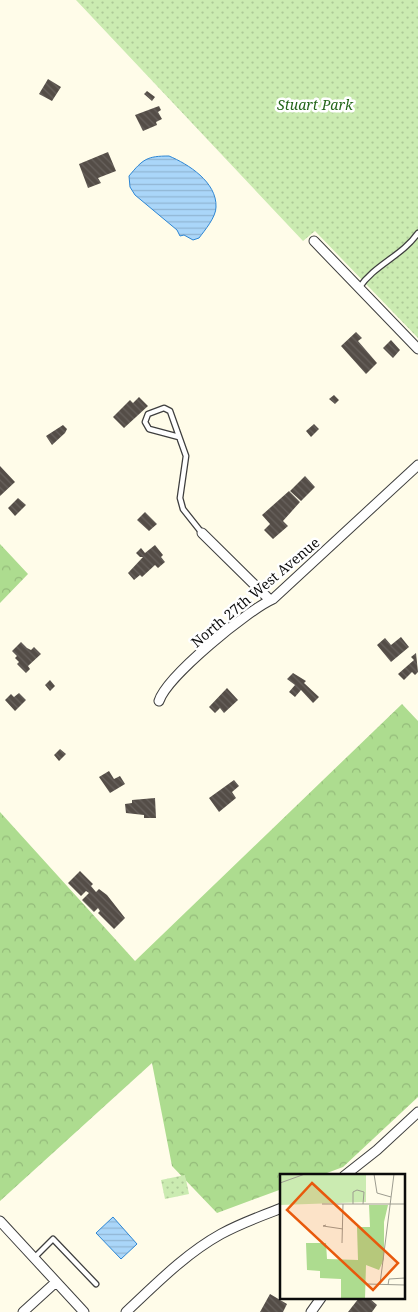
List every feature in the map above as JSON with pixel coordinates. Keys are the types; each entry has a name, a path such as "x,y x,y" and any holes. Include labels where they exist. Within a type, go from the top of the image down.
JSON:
{"street":[{"path":"314,241 418,349"},
{"name":"North 27th West Avenue","path":"159,701 161,693 214,642 241,619 270,600 334,545 418,465"},
{"path":"202,533 270,600"},
{"path":"347,1174 377,1150 418,1112"},
{"path":"126,1312 204,1244 246,1222 280,1209"},
{"path":"0,1221 84,1312"},
{"path":"23,1312 56,1282"},
{"path":"311,1312 320,1300"}],"lane":[{"path":"359,288 367,276 407,248 418,233"},
{"path":"179,437 149,429 145,422 148,414 164,408 170,411 186,456 180,498 183,509 202,533"},
{"path":"34,1258 53,1239 96,1284"}],"green space":[{"name":"Stuart Park","path":"76,0 418,0 418,338 315,231 303,241"},
{"path":"0,544 28,574 0,603"},
{"path":"402,704 418,721 418,1097 343,1167 324,1174 280,1174 280,1190 217,1213 172,1166 152,1063 0,1201 0,812 135,961"},
{"path":"185,1175 189,1194 165,1199 161,1180"}],"water":[{"path":"169,156 200,175 207,182 215,198 216,211 212,219 199,238 193,240 184,235 180,236 177,230 135,195 130,187 129,176 142,162 150,158"},
{"path":"113,1217 137,1244 121,1259 96,1233"}],"building":[{"path":"48,79 61,87 52,101 39,94"},
{"path":"147,91 155,97 152,101 144,94"},
{"path":"159,106 161,110 158,112 162,119 156,122 157,125 143,131 135,115"},
{"path":"108,152 116,171 98,178 101,183 88,188 79,164"},
{"path":"356,332 362,338 358,341 377,363 366,374 341,346"},
{"path":"391,340 400,350 393,358 383,348"},
{"path":"334,395 339,400 335,404 329,399"},
{"path":"139,397 148,406 124,428 113,417 130,400 133,403"},
{"path":"314,424 319,429 311,437 306,431"},
{"path":"63,425 67,429 65,433 52,445 46,436"},
{"path":"0,466 15,482 0,496"},
{"path":"305,476 315,487 301,501 290,491"},
{"path":"289,491 300,502 283,521 288,526 273,539 264,530 270,524 262,515"},
{"path":"18,498 26,505 15,516 8,508"},
{"path":"145,512 157,524 149,531 137,520"},
{"path":"155,545 163,555 161,557 165,562 158,568 155,565 142,577 140,575 134,580 128,573 143,557 136,553 141,548 145,553"},
{"path":"401,637 409,647 391,662 377,645 385,638 391,645"},
{"path":"21,642 31,650 34,647 41,654 28,666 30,669 26,673 17,664 19,662 15,658 17,656 12,651"},
{"path":"416,653 418,672 415,675 412,672 404,680 398,674 414,660 411,657"},
{"path":"293,673 306,681 304,683 319,697 313,703 301,690 295,697 289,692 295,685 287,679"},
{"path":"50,680 55,686 50,691 45,685"},
{"path":"227,688 238,700 224,713 220,708 215,713 209,707"},
{"path":"19,693 26,700 15,711 5,700 11,694 14,697"},
{"path":"60,749 66,754 59,761 54,755"},
{"path":"109,771 114,779 120,776 125,784 110,793 99,777"},
{"path":"234,780 239,786 232,792 236,798 219,812 209,798"},
{"path":"155,798 156,818 144,818 144,815 126,813 125,804 132,803 132,800"},
{"path":"80,871 93,884 91,886 96,892 99,889 107,895 125,918 114,929 98,913 100,911 98,908 94,912 82,900 89,893 86,891 81,896 68,883"},
{"path":"270,1294 287,1304 283,1312 260,1312"},
{"path":"357,1300 371,1300 377,1305 372,1312 348,1312"}]}
